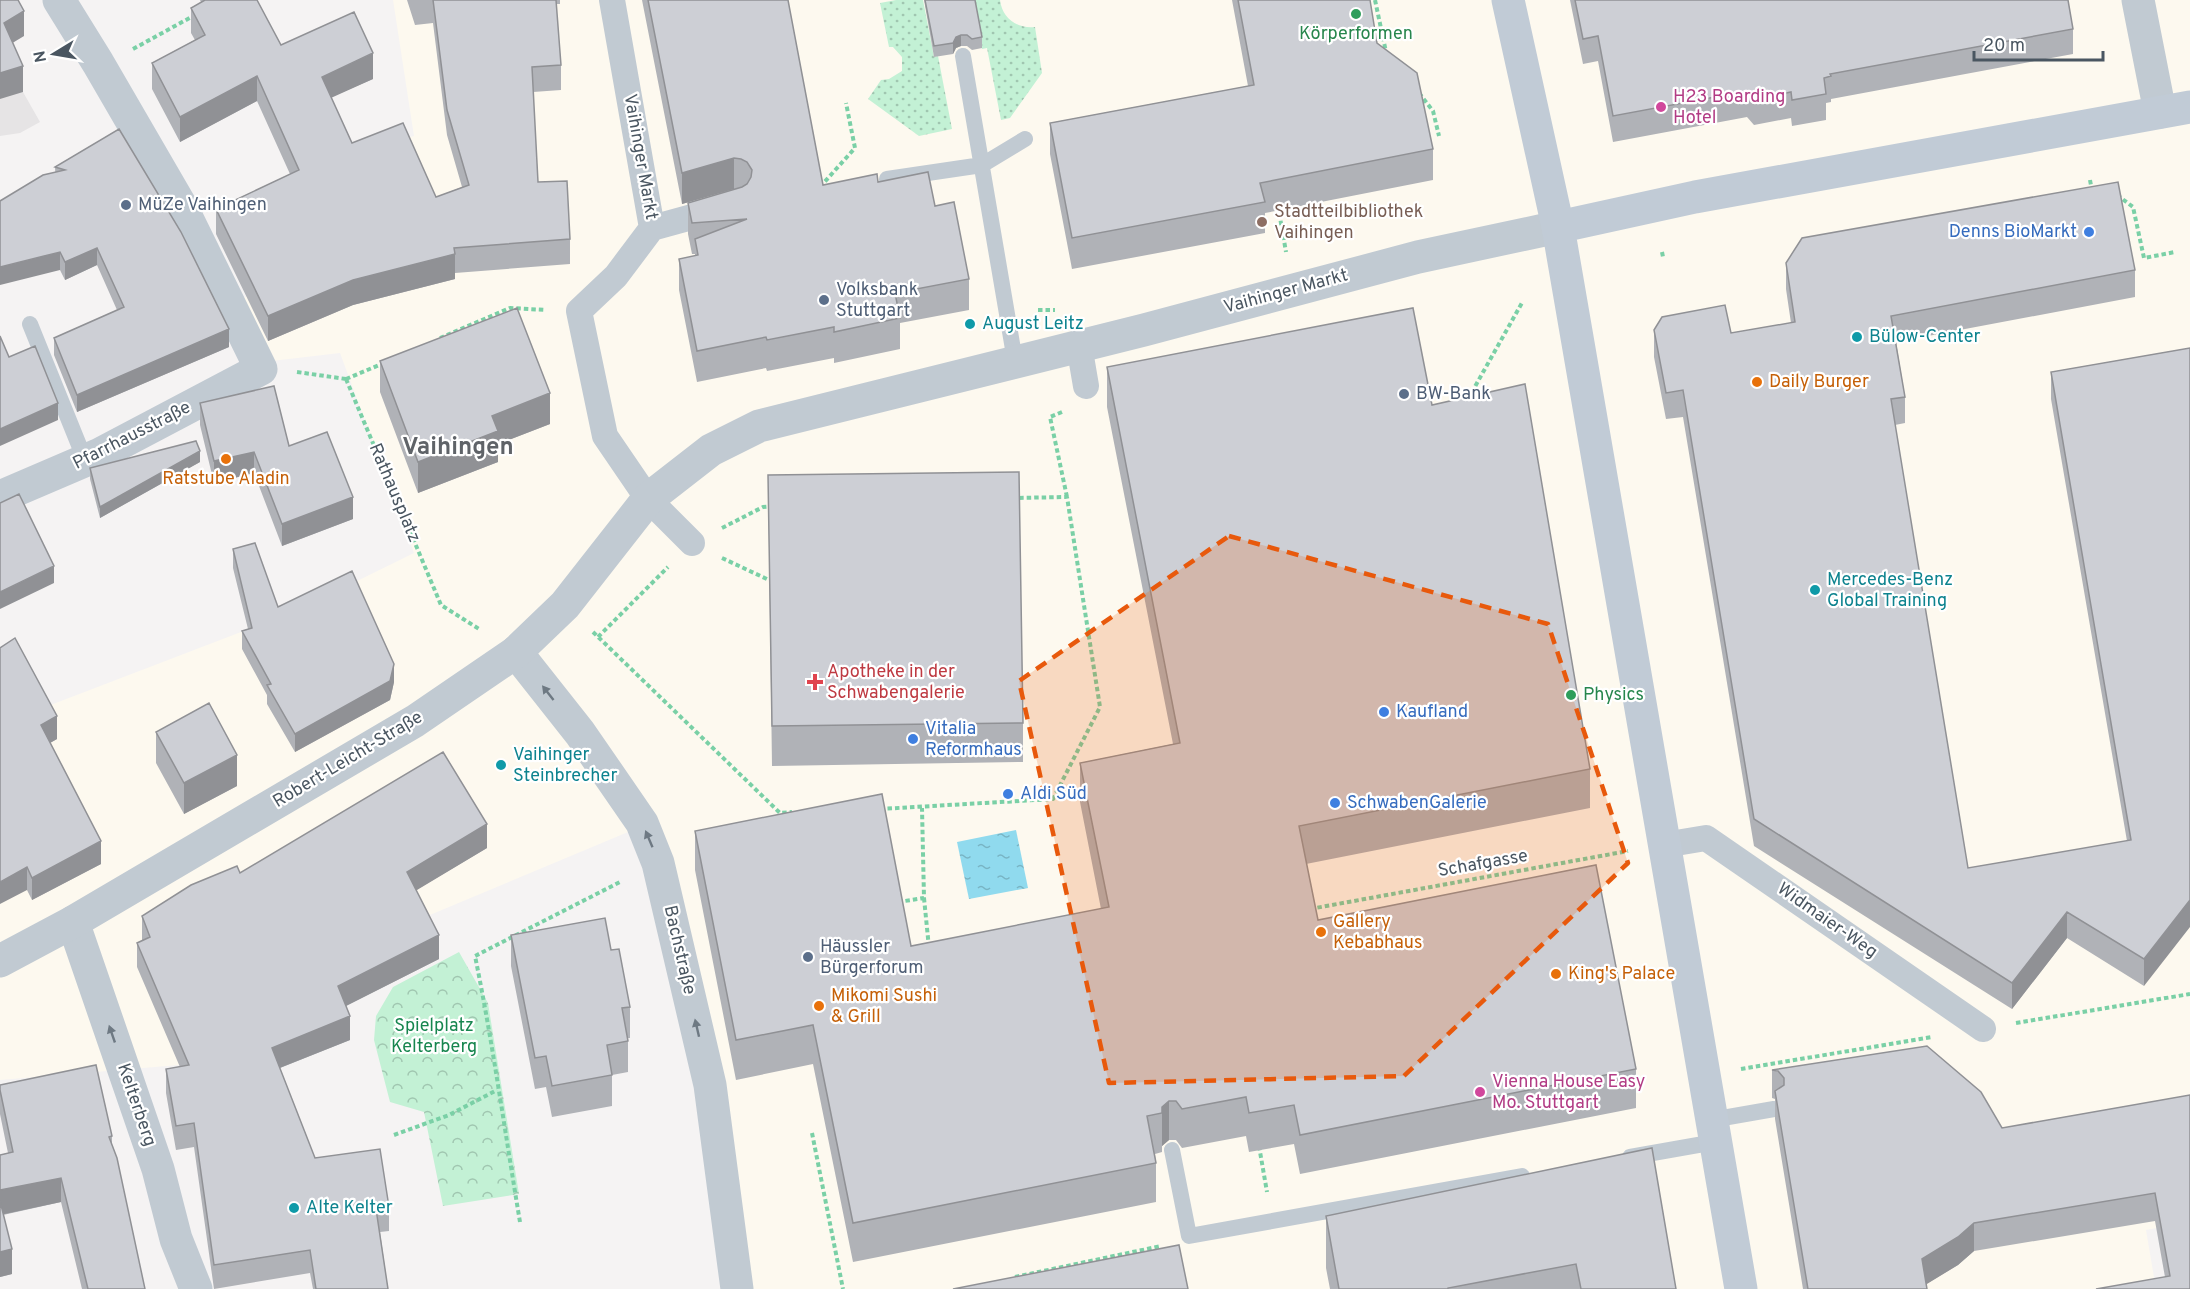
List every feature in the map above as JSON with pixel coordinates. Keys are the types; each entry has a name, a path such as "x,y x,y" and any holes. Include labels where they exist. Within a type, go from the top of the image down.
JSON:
{"main road":[{"path":"1508,0 1558,226 1741,1289"},
{"path":"1558,226 1695,197 2175,110"}],"street":[{"path":"59,0 181,206 261,369"},
{"name":"Vaihinger Markt","path":"612,0 652,228 737,204"},
{"path":"2139,0 2175,110"},
{"name":"Vaihinger Markt","path":"648,499 711,450 759,426 1418,257 1558,226"},
{"path":"652,228 616,276 579,311 605,436 648,499 692,543"},
{"path":"1079,345 1086,386"},
{"name":"Pfarrhausstraße","path":"0,497 85,460 261,369"},
{"name":"Robert-Leicht-Straße","path":"0,961 73,922 415,721 516,652 565,605 648,499"},
{"name":"Bachstraße","path":"516,652 580,733 642,823 658,862 710,1085 737,1289"},
{"name":"Widmaier-Weg","path":"1664,845 1706,838 1983,1029"},
{"name":"Kelterberg","path":"73,922 158,1169 176,1239 196,1289"}],"lane":[{"path":"963,56 1016,361"},
{"path":"887,179 982,165 1025,139"},
{"path":"30,324 85,460"},
{"path":"1610,1161 1713,1131 1774,1109"},
{"path":"1172,1150 1189,1236 1540,1173"}],"path":[{"path":"1375,0 1385,50 1392,58"},
{"path":"100,67 201,11"},
{"path":"1376,53 1385,50"},
{"path":"1412,85 1433,111 1439,136"},
{"path":"846,103 855,148 819,188 887,179"},
{"path":"2090,180 2093,197"},
{"path":"2114,193 2133,207 2144,258 2175,252"},
{"path":"1276,200 1293,290"},
{"path":"1467,401 1523,301"},
{"path":"433,341 510,308 579,311"},
{"path":"261,369 346,379 390,360"},
{"name":"Rathausplatz","path":"346,379 441,605 516,652"},
{"path":"874,810 1053,799 1100,707 1067,497 1050,417 1083,403 1086,386"},
{"path":"1006,499 1067,497"},
{"path":"763,507 775,506"},
{"path":"692,543 769,580"},
{"path":"565,605 780,813 804,812"},
{"path":"922,808 924,898 929,956"},
{"name":"Schafgasse","path":"1307,909 1664,845"},
{"path":"520,1222 476,956 658,862"},
{"path":"895,903 924,898"},
{"path":"1704,1076 2190,994"},
{"path":"394,1135 450,1115 497,1090"},
{"path":"812,1133 843,1289"},
{"path":"1258,1142 1273,1220"},
{"path":"1004,1279 1174,1243 1189,1236"}],"highlighted area":[{"path":"1229,536 1548,624 1628,863 1404,1076 1109,1083 1019,681"}],"shaded area":[{"path":"0,0 24,36 4,48 23,92 40,122 20,133 0,136"},
{"path":"393,0 2190,0 2190,1222 2146,1230 2156,1289 748,1289 652,822 284,976 287,1056 0,1080 0,677 48,706 298,610 414,553 340,353 263,362 235,302 344,249 363,150 414,136"}],"green space":[{"path":"896,0 923,0 934,57 938,56 952,129 919,136 868,99 881,80 889,79 902,71 902,57 893,47 889,47 880,3"},
{"path":"972,0 1000,0 1004,12 1011,21 1022,26 1035,27 1042,73 1010,118 1001,120 987,48 982,49"},
{"name":"Spielplatz Kelterberg","path":"459,952 488,1003 519,1194 443,1206 424,1112 390,1102 374,1040 376,1016 393,987"}],"water":[{"path":"1016,830 1028,888 969,899 957,842"}],"building":[{"path":"0,0 18,0 24,11 4,23 23,66 0,73"},
{"path":"205,0 257,0 281,45 354,12 373,53 322,77 352,143 403,123 436,197 469,185 447,110 433,0 556,0 561,65 532,67 538,182 567,181 570,239 454,248 455,254 353,280 268,316 216,209 299,170 257,76 180,117 152,63 205,35 191,8"},
{"path":"648,0 788,0 823,185 877,174 878,182 928,172 935,206 954,202 969,279 895,293 900,318 834,332 834,327 767,340 766,337 697,351 679,259 698,255 695,239 747,219 692,223 688,203 742,187 747,184 752,170 747,162 734,158 682,173"},
{"path":"925,0 975,0 982,37 972,39 967,35 961,35 956,37 953,43 934,46"},
{"path":"1238,0 1370,0 1377,43 1417,73 1433,149 1260,183 1265,202 1072,238 1050,123 1254,85"},
{"path":"1575,0 2068,0 2073,29 1830,74 1831,76 1824,78 1826,94 1792,100 1791,92 1754,100 1747,91 1613,116 1598,36 1583,39"},
{"path":"119,129 181,232 229,329 77,395 54,338 124,307 97,248 65,262 60,252 0,267 0,201 43,175 65,170 55,167"},
{"path":"2118,182 2135,270 1891,316 1905,397 1891,399 1968,868 2131,840 2051,372 2190,348 2190,900 2144,959 2067,912 2012,983 1754,819 1683,390 1666,393 1654,330 1662,317 1725,305 1731,333 1795,322 1786,263 1802,238"},
{"path":"517,308 550,393 492,416 498,431 418,462 380,361"},
{"name":"SchwabenGalerie","path":"1413,308 1432,405 1525,384 1590,769 1299,826 1318,920 1596,865 1636,1069 1300,1135 1294,1105 1249,1113 1246,1097 1182,1109 1176,1101 1169,1101 1162,1107 1162,1113 1147,1116 1156,1163 853,1223 813,1025 736,1040 695,831 882,794 911,946 1109,907 1080,763 1180,743 1107,367"},
{"path":"0,336 9,357 35,346 58,403 0,429"},
{"path":"274,386 289,446 327,432 353,497 282,524 254,452 214,461 200,403"},
{"path":"196,441 200,451 100,507 90,468"},
{"path":"1019,472 1023,723 772,726 768,475"},
{"path":"19,494 54,566 0,592 0,503"},
{"path":"255,543 278,607 352,571 394,664 390,681 295,734 267,685 271,684 242,631 252,628 233,549"},
{"path":"15,638 57,716 41,725 101,841 32,878 27,867 0,882 0,648"},
{"path":"209,703 237,755 184,783 156,732"},
{"path":"443,752 487,824 407,872 439,935 338,986 350,1016 272,1048 315,1158 380,1149 389,1207 376,1209 388,1289 316,1289 310,1250 214,1265 194,1123 176,1126 166,1069 189,1065 137,943 150,937 142,916 191,885 237,866 240,873"},
{"path":"605,918 611,950 619,949 630,1007 622,1008 628,1041 607,1045 612,1075 552,1086 546,1056 535,1058 511,935"},
{"path":"1927,1046 1981,1092 2002,1128 2190,1095 2190,1289 2096,1289 2170,1276 2155,1193 1974,1223 1958,1237 1922,1259 1927,1289 1808,1289 1775,1091 1784,1085 1784,1078 1778,1071 1772,1070"},
{"path":"96,1065 112,1136 109,1137 117,1158 145,1289 88,1289 61,1178 0,1190 0,1155 13,1152 0,1085"},
{"path":"1652,1148 1676,1289 1581,1289 1576,1264 1448,1289 1339,1289 1326,1216"},
{"path":"0,1201 12,1249 0,1252"},
{"path":"1179,1245 1188,1289 953,1289"}],"place":[{"name":"Körperformen","path":"1356,14"},
{"name":"H23 Boarding Hotel","path":"1661,107"},
{"name":"MüZe Vaihingen","path":"126,205"},
{"name":"Stadtteilbibliothek Vaihingen","path":"1262,222"},
{"name":"Denns BioMarkt","path":"2089,232"},
{"name":"Volksbank Stuttgart","path":"824,300"},
{"name":"August Leitz","path":"970,324"},
{"name":"Bülow-Center","path":"1857,337"},
{"name":"Daily Burger","path":"1757,382"},
{"name":"BW-Bank","path":"1404,394"},
{"name":"Ratstube Aladin","path":"226,459"},
{"name":"Mercedes-Benz Global Training","path":"1815,590"},
{"name":"Apotheke in der Schwabengalerie","path":"815,682"},
{"name":"Physics","path":"1571,695"},
{"name":"Kaufland","path":"1384,712"},
{"name":"Vitalia Reformhaus","path":"913,739"},
{"name":"Vaihinger Steinbrecher","path":"501,765"},
{"name":"Aldi Süd","path":"1008,794"},
{"name":"SchwabenGalerie","path":"1335,803"},
{"name":"Gallery Kebabhaus","path":"1321,932"},
{"name":"Häussler Bürgerforum","path":"808,957"},
{"name":"King's Palace","path":"1556,974"},
{"name":"Mikomi Sushi & Grill","path":"819,1006"},
{"name":"Vienna House Easy Mo. Stuttgart","path":"1480,1092"},
{"name":"Alte Kelter","path":"294,1208"}],"district":[{"name":"Vaihingen","path":"458,448"}]}
